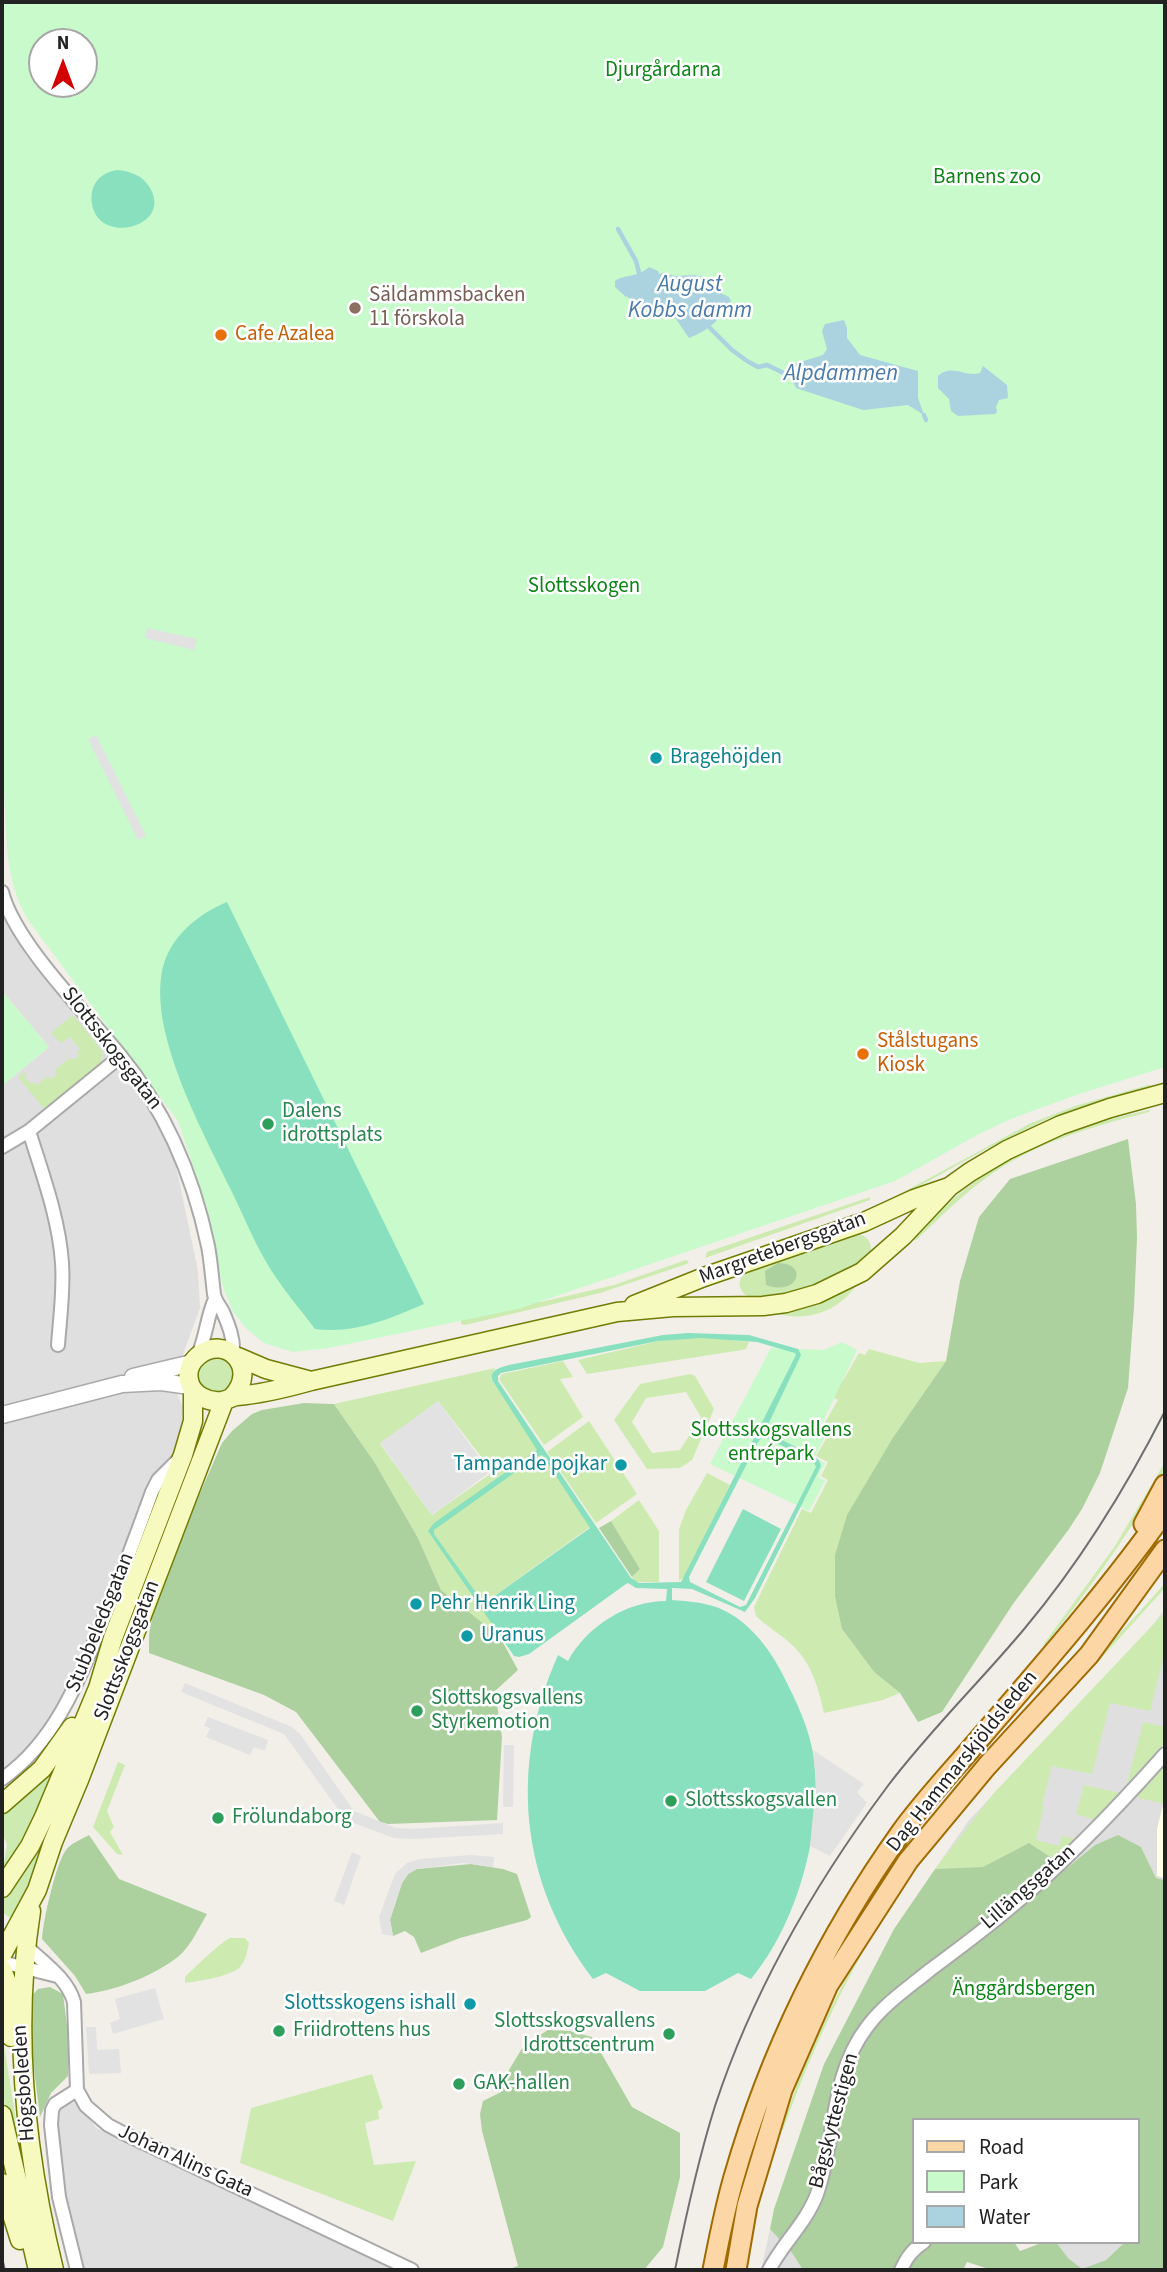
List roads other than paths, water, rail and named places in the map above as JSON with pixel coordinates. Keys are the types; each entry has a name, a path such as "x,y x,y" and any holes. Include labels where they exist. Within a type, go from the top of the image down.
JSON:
{"main road":[{"name":"Margretebergsgatan","path":"617,1312 694,1281 864,1222 914,1199 949,1187 1007,1150 1060,1125 1110,1108 1165,1094"},
{"name":"Margretebergsgatan","path":"192,1388 206,1399 228,1399 617,1312 786,1303 817,1294 862,1272 935,1204 949,1187"},
{"name":"Margretebergsgatan","path":"195,1359 212,1350 235,1355 266,1369 311,1381"},
{"path":"228,1399 242,1384 243,1375 235,1355"},
{"path":"192,1388 188,1370 195,1359"},
{"name":"Slottsskogsgatan","path":"2,1888 30,1846 50,1807 98,1688 102,1670 183,1455 193,1421 192,1388"},
{"name":"Slottsskogsgatan","path":"24,1966 33,1901 53,1842 228,1399"},
{"path":"1105,1590 1165,1485"},
{"name":"Dag Hammarskjöldsleden","path":"713,2270 734,2177 764,2085 823,1954 903,1830 1105,1590 1165,1511"},
{"name":"Dag Hammarskjöldsleden","path":"736,2270 747,2206 782,2090 828,1985 879,1904 929,1834 1089,1655 1165,1550"},
{"path":"1089,1655 1139,1606 1165,1574"},
{"name":"Slottsskogsgatan","path":"2,1804 52,1758 102,1670"},
{"name":"Slottsskogsgatan","path":"2,1951 33,1901"},
{"name":"Högsboleden","path":"2,1951 29,2174 54,2270"},
{"name":"Högsboleden","path":"24,1966 22,2057 37,2199"},
{"name":"Högsboleden","path":"2,2115 38,2270"},
{"path":"2,2183 30,2270"}],"street":[{"name":"Slottsskogsgatan","path":"2,892 9,912 35,952 121,1056 159,1109 179,1149 208,1247 215,1299 223,1311 233,1338 235,1355"},
{"path":"2,1147 29,1131 121,1056"},
{"path":"29,1131 48,1193 61,1253 58,1345"},
{"name":"Slottsskogsgatan","path":"195,1359 206,1337 215,1299"},
{"name":"Margretebergsgatan","path":"122,1384 134,1376 195,1359"},
{"name":"Margretebergsgatan","path":"2,1415 122,1384 150,1382 192,1388"},
{"name":"Stubbeledsgatan","path":"2,1779 22,1764 39,1745 69,1702 110,1604 152,1492 158,1480 183,1455"},
{"name":"Lillängsgatan","path":"881,2009 1011,1908 1081,1843 1165,1754"},
{"path":"26,1945 51,1968 72,1994 74,2002 77,2090 55,2104 51,2125 59,2197 77,2270"},
{"path":"2,1964 24,1966 57,1976"},
{"name":"Bågskyttestigen","path":"769,2270 802,2223 816,2194 827,2154 843,2071 856,2043 881,2009"},
{"name":"Johan Alins Gata","path":"77,2090 86,2106 108,2125 412,2270"},
{"path":"901,2270 907,2257 921,2244"}],"water":[{"name":"August Kobbs damm","path":"649,267 659,274 665,272 674,276 693,275 705,278 712,289 729,297 731,301 713,324 689,338 676,319 625,296 615,287 615,281 640,273"},
{"name":"Alpdammen","path":"844,320 847,338 860,355 918,371 918,398 924,415 908,405 863,410 796,388 790,376 794,364 823,355 827,349 822,331 825,324"},
{"path":"983,366 1007,385 1008,398 999,400 995,414 958,416 951,411 949,399 938,388 938,376 948,371 980,373"}],"waterway":[{"path":"618,229 636,261 639,273"},
{"path":"710,328 747,361 758,367 767,365 790,376"},
{"path":"924,415 926,420"}],"tram line":[{"path":"675,2270 715,2106 748,2021 788,1940 835,1862 887,1787 1025,1628 1065,1577 1135,1468 1165,1411"},
{"path":"2,2258 5,2270"}],"place":[{"name":"Säldammsbacken 11 förskola","path":"355,308"},
{"name":"Cafe Azalea","path":"221,335"},
{"name":"Bragehöjden","path":"656,758"},
{"name":"Stålstugans Kiosk","path":"863,1054"},
{"name":"Dalens idrottsplats","path":"268,1124"},
{"name":"Tampande pojkar","path":"621,1465"},
{"name":"Pehr Henrik Ling","path":"416,1604"},
{"name":"Uranus","path":"467,1636"},
{"name":"Slottskogsvallens Styrkemotion","path":"417,1711"},
{"name":"Slottsskogsvallen","path":"671,1801"},
{"name":"Frölundaborg","path":"218,1818"},
{"name":"Slottsskogens ishall","path":"470,2004"},
{"name":"Friidrottens hus","path":"279,2031"},
{"name":"Slottsskogsvallens Idrottscentrum","path":"669,2034"},
{"name":"GAK-hallen","path":"459,2084"}],"park label":[{"name":"Djurgårdarna","path":"663,71"},
{"name":"Barnens zoo","path":"987,178"},
{"name":"Slottsskogen","path":"584,587"},
{"name":"Slottsskogsvallens entrépark","path":"771,1443"},
{"name":"Änggårdsbergen","path":"1024,1990"}]}
